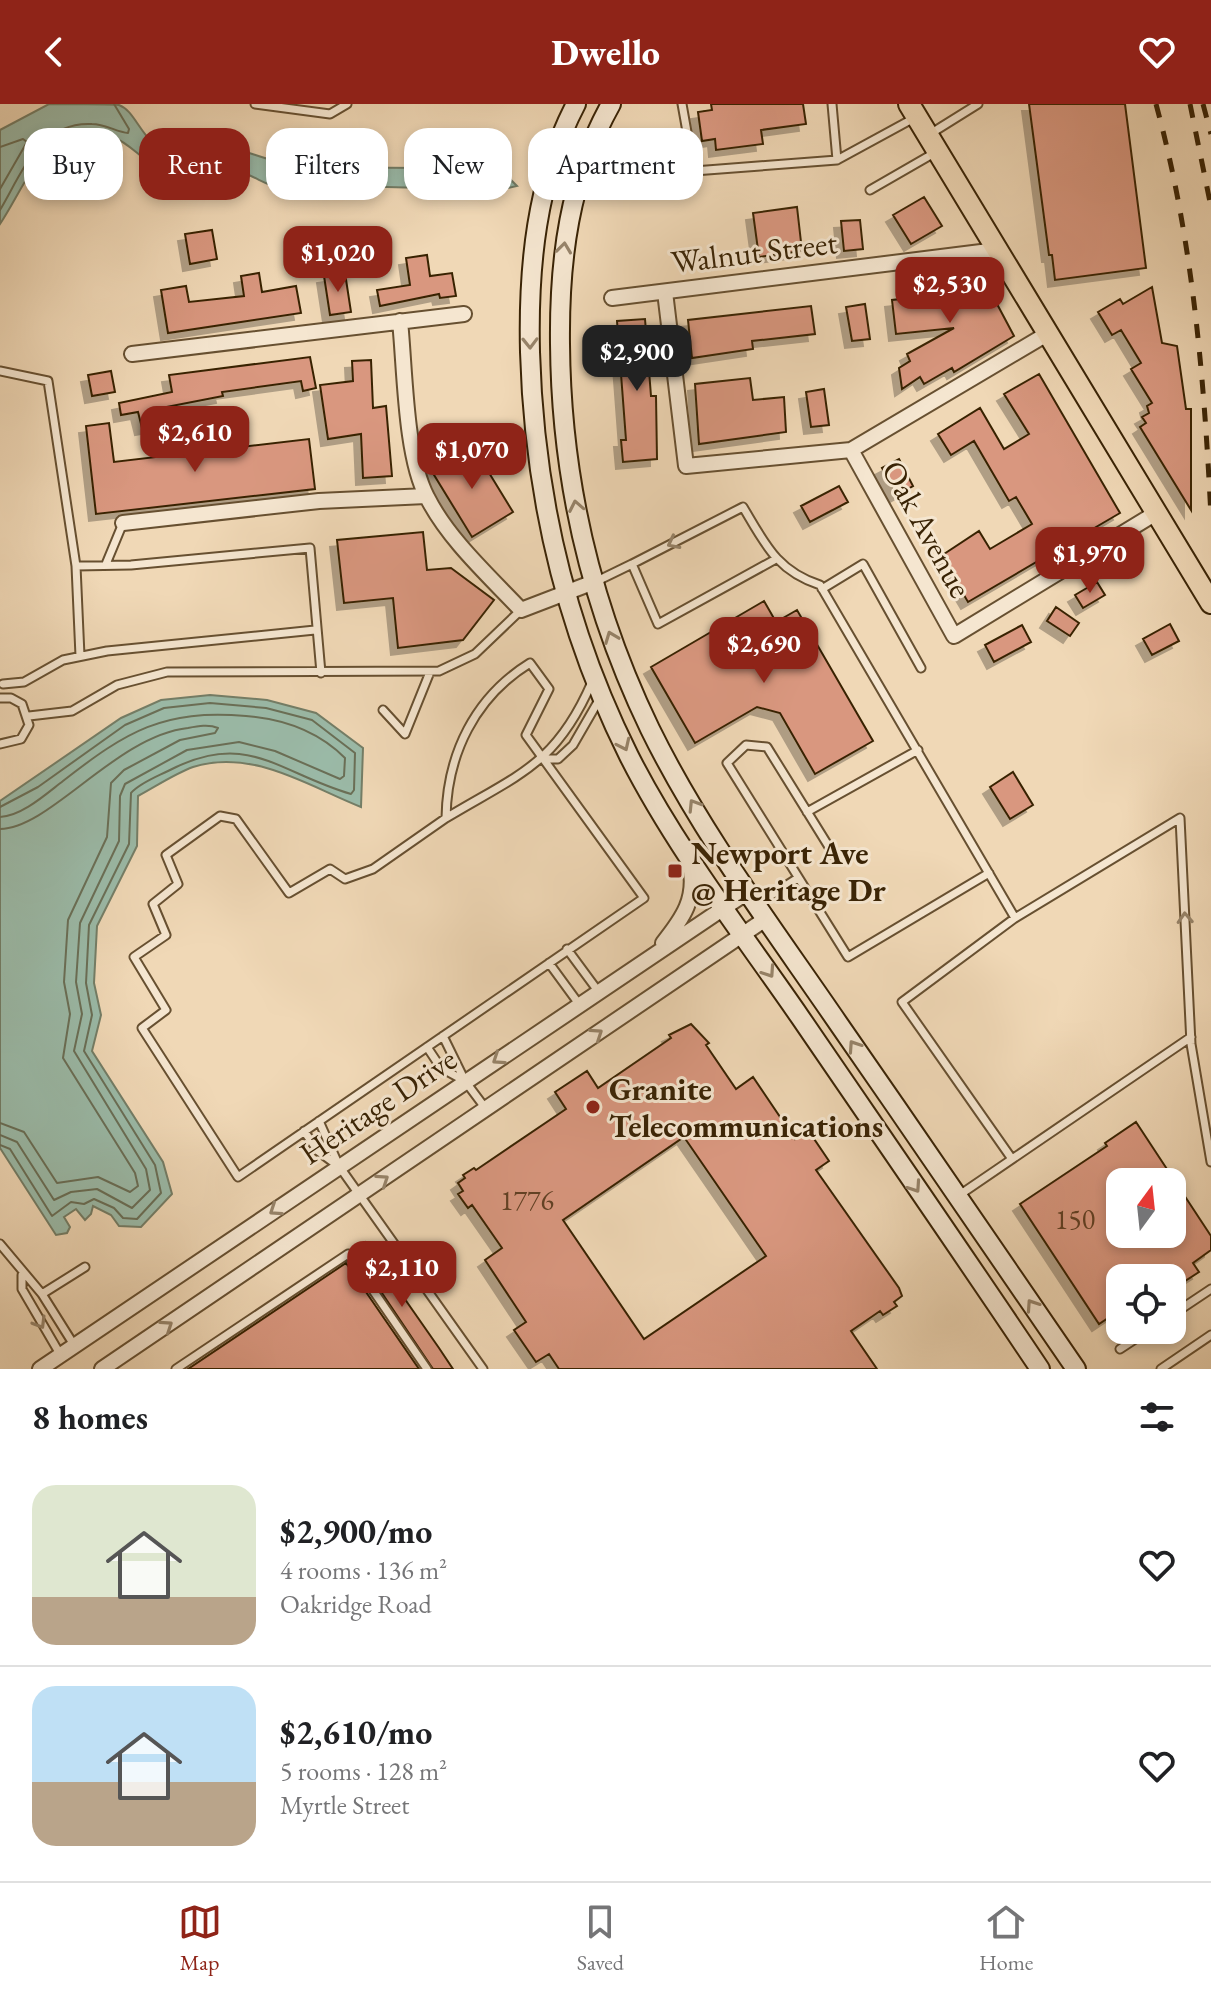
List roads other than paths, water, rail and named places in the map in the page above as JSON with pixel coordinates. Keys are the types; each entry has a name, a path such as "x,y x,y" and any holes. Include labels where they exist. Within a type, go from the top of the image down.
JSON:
{"main road":[{"path":"576,104 557,144 540,201 529,315 536,450 566,594 594,677 637,769 724,908 1037,1366"},
{"path":"611,104 590,146 576,187 564,248 559,323 567,454 594,582 621,664 649,727 757,904 1076,1369"},
{"path":"913,110 1211,603"}],"street":[{"name":"Walnut Street","path":"612,298 997,250"},
{"path":"665,292 686,466 851,450 1047,334"},
{"path":"132,354 464,314"},
{"path":"400,321 413,439 426,496 441,520 521,610 594,582"},
{"name":"Oak Avenue","path":"851,450 954,636 1156,513"},
{"path":"123,523 319,501 426,496"},
{"path":"656,951 683,917 692,896 693,878 687,849"},
{"name":"Heritage Drive","path":"40,1369 656,951 724,908 757,904"},
{"name":"Heritage Drive","path":"102,1369 743,934 757,904"}],"lane":[{"path":"255,104 330,114 347,104"},
{"path":"682,104 694,171 837,160 913,110"},
{"path":"832,104 837,160"},
{"path":"870,190 933,143 966,107 978,104"},
{"path":"0,371 48,381 76,566 80,656"},
{"path":"594,582 743,507 776,559 795,577 822,589 1015,918"},
{"path":"106,564 123,523"},
{"path":"76,566 131,565 310,548 321,673"},
{"path":"632,564 658,624 776,559"},
{"path":"822,589 863,564 921,668"},
{"path":"29,716 72,711 117,685 167,672 430,672 457,665 475,654 521,610"},
{"path":"0,744 21,739 29,725 29,716 17,700 2,698 1,683 24,682 63,660 315,630"},
{"path":"446,818 446,785 471,717 504,679 530,663 549,689 526,735 544,759 644,898 238,1177 142,1028 166,1010 134,957 166,935 153,904 178,884 166,855 220,816 236,819 289,893 330,869 345,879 373,869 446,818 544,759 576,719 594,677"},
{"path":"383,710 405,734 430,672"},
{"path":"544,759 558,759 573,745 602,696"},
{"path":"834,855 767,747 746,745 727,763 848,957 989,873"},
{"path":"807,812 918,750"},
{"path":"1012,1159 902,1002 1015,918 1180,818 1191,1037 1211,1162"},
{"path":"757,904 798,878"},
{"path":"567,949 598,991"},
{"path":"549,963 579,1004"},
{"path":"443,1036 465,1081 486,1110"},
{"path":"958,1197 1191,1037"},
{"path":"427,1047 441,1068 465,1081"},
{"path":"319,1121 339,1166 483,1369"},
{"path":"304,1131 318,1151 339,1166"},
{"path":"0,1244 22,1275 42,1294 75,1345"},
{"path":"176,1369 348,1254 427,1369"},
{"path":"42,1294 85,1267"},
{"path":"22,1275 22,1289 61,1355"},
{"path":"1186,1306 1211,1289"},
{"path":"1161,1369 1211,1335"},
{"path":"1120,1349 1128,1344"}],"water":[{"path":"49,104 119,105 141,128 139,154 123,142 123,128 24,128 24,184 0,224 0,130"},
{"path":"250,153 266,158 266,183 250,176"},
{"path":"388,168 404,169 404,187 388,187"},
{"path":"210,695 267,700 316,713 363,748 361,807 279,772 237,762 215,762 193,767 138,796 137,846 97,926 94,983 101,1015 92,1051 163,1162 172,1194 141,1227 119,1226 111,1215 93,1206 85,1220 76,1209 64,1217 70,1227 67,1233 56,1235 0,1148 0,801 121,718 161,700"}],"railway":[{"path":"1156,104 1179,206 1195,309 1211,517"},
{"path":"1190,104 1211,207"},
{"path":"1203,104 1211,134"}],"place":[{"name":"Newport Ave @ Heritage Dr","path":"675,871"},
{"name":"Granite Telecommunications","path":"593,1107"}]}
